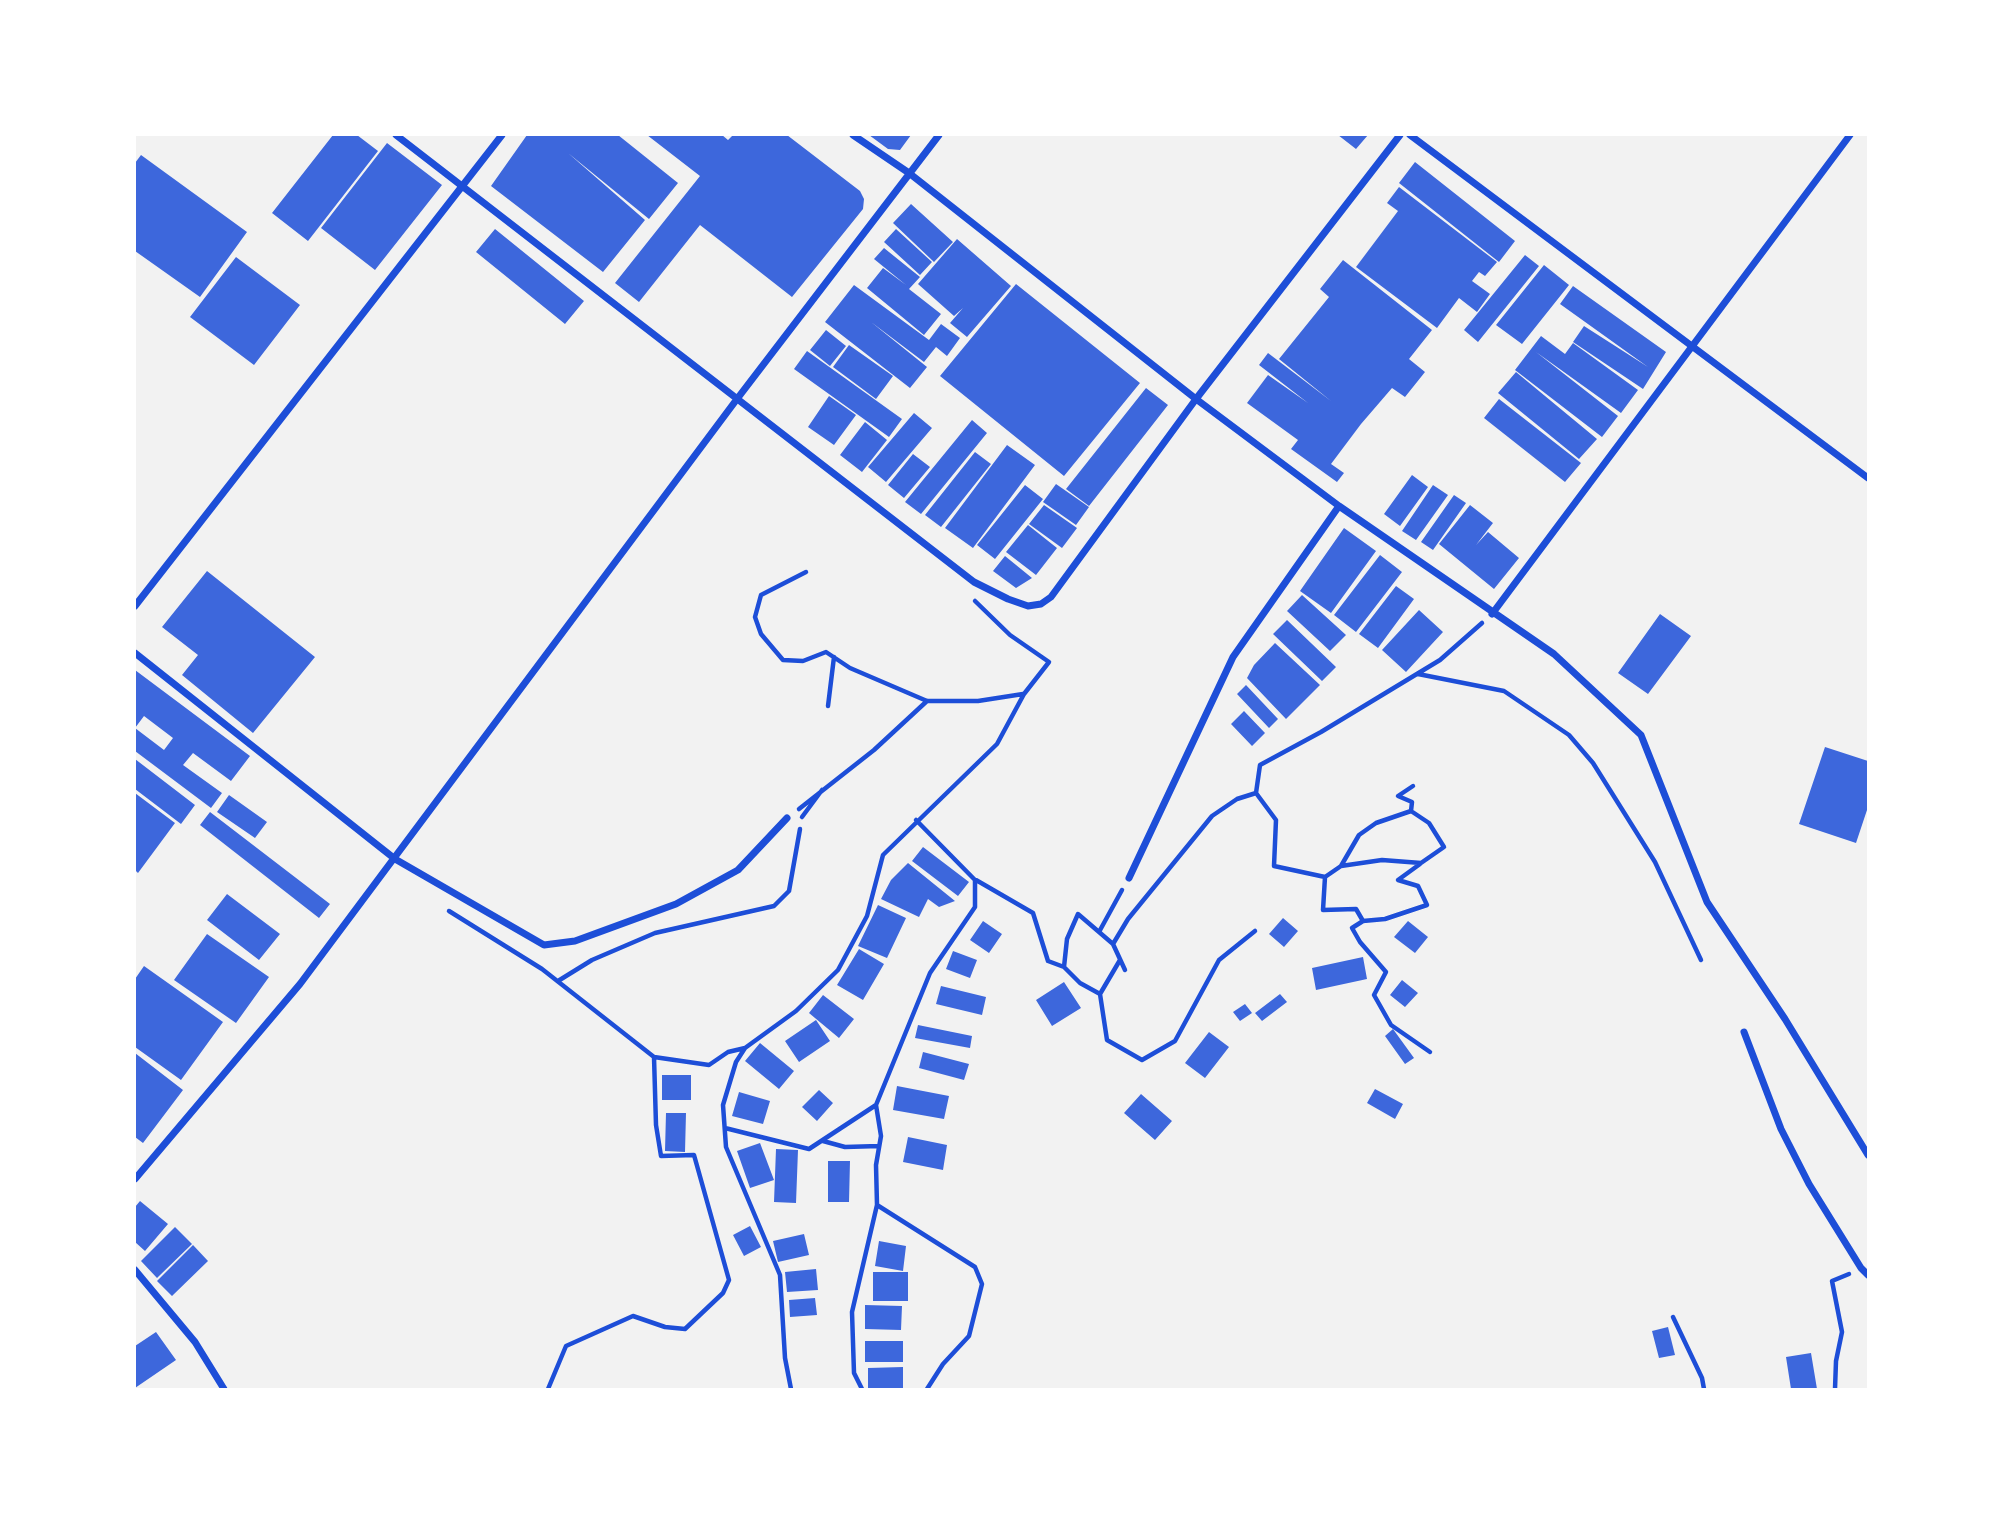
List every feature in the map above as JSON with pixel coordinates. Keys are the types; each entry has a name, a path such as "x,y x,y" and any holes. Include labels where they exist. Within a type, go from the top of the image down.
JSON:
{"street":[{"path":"396,135 974,582 1007,600 1028,606 1041,604 1051,597 1196,399 1400,135"},
{"path":"135,606 502,135"},
{"path":"853,135 909,173 1196,399 1339,506 1492,614 1554,654 1641,735 1707,902 1786,1019 1868,1155"},
{"path":"135,1179 300,984 737,399 939,135"},
{"path":"1410,135 1868,478"},
{"path":"1492,614 1694,348 1850,135"},
{"path":"1129,878 1233,657 1339,506"},
{"path":"135,653 395,859 544,945 575,941 676,904 738,870 787,818"},
{"path":"1744,1032 1781,1129 1809,1184 1868,1275"},
{"path":"135,1270 195,1342 224,1389"}],"path":[{"path":"806,572 761,594 755,617 761,634 783,660 803,661 826,652 850,668 927,701 978,701 1024,694"},
{"path":"791,1389 785,1358 780,1275 726,1147 723,1105 736,1062 745,1048 796,1011 838,970 867,916 883,855 997,744 1024,694 1049,662 1010,635 970,596"},
{"path":"1411,811 1376,823 1359,835 1341,866 1325,877 1274,866 1276,820 1256,793 1260,765 1321,732 1440,660 1492,614"},
{"path":"828,706 834,657"},
{"path":"1417,673 1504,691 1569,735 1593,762 1655,862 1701,960"},
{"path":"787,818 874,750 927,701"},
{"path":"1411,811 1412,802 1398,796 1413,786"},
{"path":"1113,944 1128,919 1212,816 1237,799 1256,793"},
{"path":"1411,811 1429,823 1444,847 1398,880 1418,886 1427,905 1385,919 1363,921 1352,928 1360,942 1386,972 1374,995 1391,1024 1430,1052"},
{"path":"916,820 975,880 1033,913 1048,961 1064,967 1080,983 1100,994"},
{"path":"1341,866 1382,860 1421,863"},
{"path":"1325,877 1323,909 1356,909 1363,921"},
{"path":"1098,932 1129,878"},
{"path":"862,1389 854,1373 852,1312 877,1205 876,1165 881,1136 876,1105 930,973 975,908 975,880"},
{"path":"442,907 542,969 654,1057 709,1065 728,1052 745,1048"},
{"path":"1064,967 1067,939 1078,914 1113,944 1125,970"},
{"path":"1120,960 1100,994 1107,1040 1142,1060 1175,1041 1219,960 1255,931"},
{"path":"550,1389 566,1346 633,1316 665,1327 685,1329 723,1293 729,1280 694,1155 661,1156 656,1125 654,1057"},
{"path":"725,1128 809,1149 876,1105"},
{"path":"822,1141 845,1147 879,1146"},
{"path":"877,1205 975,1267 982,1284 969,1336 943,1364 927,1389"},
{"path":"1835,1389 1836,1361 1842,1332 1832,1281 1861,1268"},
{"path":"1673,1317 1702,1378 1704,1389"}],"building":[{"path":"333,135 357,135 378,151 308,241 272,213"},
{"path":"527,135 618,135 678,183 649,219 568,153 645,220 603,272 491,186"},
{"path":"647,135 722,135 728,140 733,135 787,135 860,191 864,199 863,209 792,297 700,225 639,302 615,283 700,176"},
{"path":"869,135 911,135 900,150 888,149"},
{"path":"1338,135 1368,135 1356,149"},
{"path":"387,143 442,185 375,270 321,228"},
{"path":"141,155 247,232 200,297 135,251 135,163"},
{"path":"1415,162 1515,241 1499,262 1399,183"},
{"path":"1399,187 1497,262 1485,276 1479,272 1472,281 1490,294 1477,312 1459,298 1437,328 1356,267 1398,211 1387,203"},
{"path":"911,204 953,242 934,262 893,223"},
{"path":"495,229 584,301 565,324 476,252"},
{"path":"896,229 932,262 920,275 884,242"},
{"path":"957,239 1011,286 967,337 950,323 963,308 954,316 918,284"},
{"path":"884,248 920,277 909,289 941,314 924,335 867,288 883,268 906,285 874,259"},
{"path":"1525,255 1539,266 1478,342 1464,330"},
{"path":"236,257 300,305 254,365 190,317"},
{"path":"1343,260 1432,330 1409,359 1425,372 1405,397 1392,388 1361,424 1331,464 1344,473 1337,482 1291,449 1298,440 1247,403 1268,375 1308,403 1259,365 1268,353 1331,401 1279,359 1329,297 1320,289"},
{"path":"1544,265 1569,285 1522,344 1496,325"},
{"path":"1016,284 1140,383 1064,476 940,376"},
{"path":"854,285 929,340 941,324 960,338 947,356 936,347 924,362 871,322 927,367 910,388 825,322"},
{"path":"1573,286 1666,352 1643,389 1573,342 1584,326 1648,367 1560,304"},
{"path":"826,330 846,346 830,366 810,350"},
{"path":"1541,336 1565,354 1573,343 1638,390 1621,413 1536,352 1618,416 1602,437 1515,370"},
{"path":"849,345 893,376 876,399 833,367"},
{"path":"807,351 902,419 889,437 794,369"},
{"path":"1516,372 1597,439 1579,459 1498,393"},
{"path":"1146,388 1168,405 1089,506 1066,489"},
{"path":"829,396 856,415 834,445 808,427"},
{"path":"1499,399 1581,463 1565,482 1484,418"},
{"path":"914,413 932,428 886,482 868,467"},
{"path":"972,420 987,433 921,514 905,502"},
{"path":"865,422 887,440 862,472 840,455"},
{"path":"1007,445 1035,465 973,548 945,528"},
{"path":"975,452 991,464 941,527 925,515"},
{"path":"913,454 930,467 904,498 888,485"},
{"path":"1412,475 1428,487 1400,526 1384,514"},
{"path":"1056,484 1089,507 1076,525 1043,502"},
{"path":"1025,485 1043,499 995,559 977,545"},
{"path":"1433,485 1448,495 1416,540 1402,531"},
{"path":"1454,495 1466,503 1433,550 1421,542"},
{"path":"1044,505 1077,528 1062,548 1029,524"},
{"path":"1470,505 1493,523 1476,545 1488,532 1519,558 1494,589 1439,544"},
{"path":"1028,525 1057,548 1036,575 1006,552"},
{"path":"1344,528 1376,551 1331,613 1300,591"},
{"path":"1380,555 1402,572 1356,632 1334,615"},
{"path":"1005,556 1032,578 1016,588 993,571"},
{"path":"207,571 315,657 253,733 182,675 198,655 162,627"},
{"path":"1396,586 1414,599 1378,648 1359,634"},
{"path":"1302,595 1346,635 1330,651 1287,611"},
{"path":"1419,610 1443,632 1406,672 1382,650"},
{"path":"1660,614 1691,636 1648,694 1618,673"},
{"path":"1287,620 1336,667 1322,681 1273,634"},
{"path":"1275,643 1320,685 1286,719 1247,678 1254,665"},
{"path":"135,670 250,756 231,781 193,753 183,765 222,793 211,808 135,751","holes":["144,716 173,738 164,750 135,728"]},
{"path":"1246,685 1278,719 1269,728 1237,694"},
{"path":"1244,711 1265,733 1252,746 1231,724"},
{"path":"1825,747 1868,761 1868,807 1856,843 1799,824"},
{"path":"135,759 195,805 181,824 135,789"},
{"path":"135,793 175,823 138,873 135,870"},
{"path":"229,795 267,822 255,838 217,812"},
{"path":"210,812 330,904 319,918 200,825"},
{"path":"923,847 969,882 958,896 912,861"},
{"path":"908,863 955,901 939,907 928,899 919,917 881,899 891,880"},
{"path":"227,894 280,934 259,960 207,920"},
{"path":"878,905 906,918 887,958 858,946"},
{"path":"1283,918 1298,931 1284,947 1269,934"},
{"path":"983,921 1002,934 989,953 970,940"},
{"path":"1408,921 1428,937 1415,953 1394,937"},
{"path":"207,934 269,977 236,1023 174,980"},
{"path":"859,949 884,964 863,1000 837,985"},
{"path":"953,951 977,960 970,978 946,969"},
{"path":"1363,957 1367,979 1316,990 1312,968"},
{"path":"144,966 223,1022 181,1080 135,1047 135,979"},
{"path":"1402,980 1418,993 1405,1007 1390,995"},
{"path":"1064,982 1081,1008 1052,1026 1036,1000"},
{"path":"941,986 986,997 982,1015 936,1004"},
{"path":"1280,994 1287,1002 1262,1021 1255,1013"},
{"path":"823,995 854,1019 839,1038 809,1013"},
{"path":"1245,1004 1252,1013 1240,1021 1233,1012"},
{"path":"816,1020 830,1041 799,1062 785,1041"},
{"path":"918,1025 972,1036 970,1048 915,1038"},
{"path":"1393,1029 1414,1058 1405,1064 1385,1036"},
{"path":"1209,1032 1229,1047 1205,1078 1185,1063"},
{"path":"760,1043 794,1071 779,1089 745,1061"},
{"path":"923,1052 969,1064 964,1080 919,1068"},
{"path":"135,1053 183,1090 143,1143 135,1137"},
{"path":"662,1075 691,1075 691,1100 662,1100"},
{"path":"897,1086 949,1096 944,1119 893,1110"},
{"path":"1375,1089 1403,1104 1395,1119 1367,1103"},
{"path":"819,1090 833,1103 817,1121 802,1107"},
{"path":"739,1092 770,1101 763,1124 732,1116"},
{"path":"1141,1094 1172,1121 1155,1140 1124,1113"},
{"path":"666,1113 686,1113 685,1152 665,1151"},
{"path":"908,1137 947,1145 943,1170 903,1162"},
{"path":"760,1143 774,1180 750,1188 737,1151"},
{"path":"776,1149 798,1150 796,1203 774,1202"},
{"path":"828,1161 850,1161 849,1202 828,1202"},
{"path":"140,1201 168,1224 145,1251 135,1242 135,1207"},
{"path":"750,1226 761,1247 744,1256 733,1235"},
{"path":"175,1227 192,1244 157,1278 141,1261"},
{"path":"804,1234 809,1255 778,1262 773,1241"},
{"path":"879,1241 906,1246 903,1271 875,1266"},
{"path":"193,1245 208,1261 172,1296 157,1281"},
{"path":"816,1269 818,1290 787,1292 785,1272"},
{"path":"873,1272 908,1272 908,1301 873,1301"},
{"path":"815,1298 817,1315 790,1317 789,1300"},
{"path":"865,1305 902,1306 901,1330 865,1329"},
{"path":"1668,1327 1675,1355 1659,1358 1652,1331"},
{"path":"156,1332 176,1360 135,1388 135,1346"},
{"path":"865,1341 903,1341 903,1362 865,1362"},
{"path":"1811,1353 1817,1389 1791,1389 1786,1357"},
{"path":"903,1367 903,1389 868,1389 868,1368"}]}
